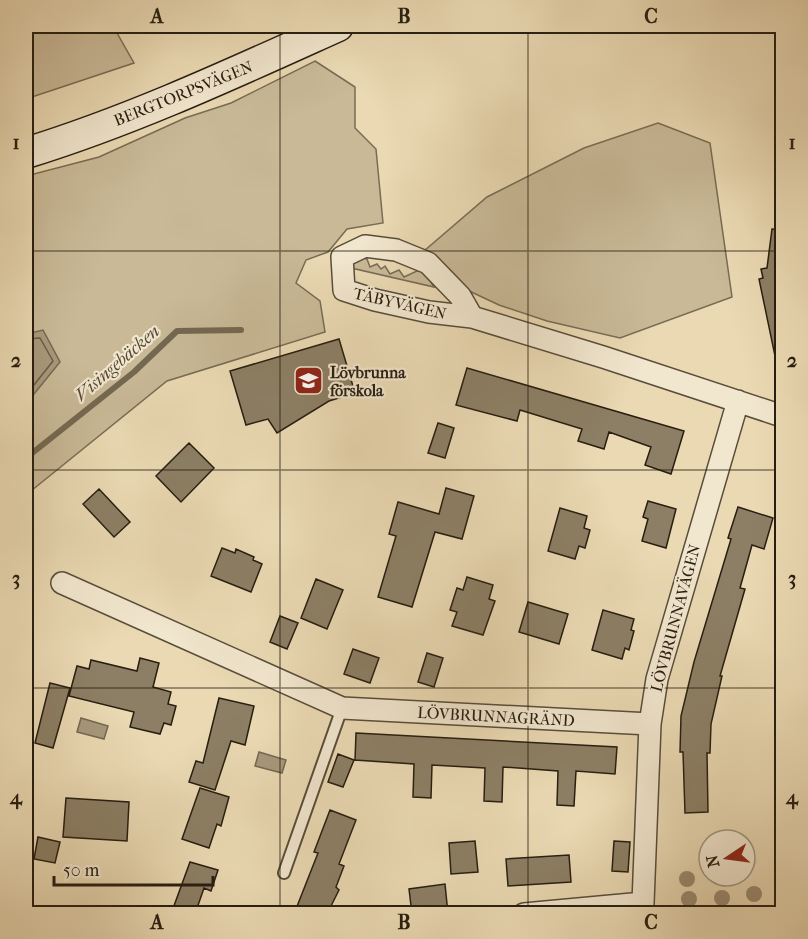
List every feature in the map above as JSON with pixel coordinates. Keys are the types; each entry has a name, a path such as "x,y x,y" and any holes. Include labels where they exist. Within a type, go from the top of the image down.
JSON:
{"main road":[{"name":"BERGTORPSVÄGEN","path":"26,153 206,85 338,26"}],"street":[{"name":"TÄBYVÄGEN","path":"472,317 460,296 429,263 396,250 365,246 342,257 344,290 375,300 429,312 472,317 783,416"},
{"name":"LÖVBRUNNAVÄGEN","path":"642,908 650,724 657,679 738,400"},
{"name":"LÖVBRUNNAGRÄND","path":"62,583 342,708 650,724"},
{"path":"524,914 642,908"}],"lane":[{"path":"284,873 342,708"}],"shaded area":[{"path":"26,26 113,26 134,63 26,99"},
{"path":"315,61 355,87 355,128 376,149 383,223 347,229 328,252 306,260 296,283 320,301 325,332 167,381 26,495 26,176 99,157 185,118 231,103"},
{"path":"658,123 710,143 732,297 620,338 547,321 499,305 465,289 424,251 487,197 584,148"},
{"path":"359,257 367,259 370,267 377,264 381,269 385,266 390,274 399,270 404,277 419,270 426,274 434,287 347,267"}],"water":[{"path":"43,330 60,362 26,404 26,334"},
{"path":"81,718 108,726 104,739 77,732"},
{"path":"259,752 286,760 282,773 255,766"}],"building":[{"path":"772,229 783,230 783,355 775,356 759,279 763,278 761,269 767,268"},
{"path":"339,339 355,393 329,401 277,433 268,419 246,425 230,371"},
{"path":"467,368 684,431 671,474 645,465 651,447 609,432 604,449 578,441 582,429 520,410 517,421 456,405"},
{"path":"438,423 454,428 445,458 428,453"},
{"path":"189,443 214,468 181,502 156,476"},
{"path":"446,488 474,496 462,539 435,532 412,607 378,597 396,536 389,534 398,502 439,514"},
{"path":"99,489 130,522 114,537 83,504"},
{"path":"648,501 676,509 666,548 642,541 648,519 643,517"},
{"path":"738,507 773,518 764,549 752,545 740,588 745,589 720,676 722,676 711,724 710,753 707,753 708,812 685,813 683,752 680,752 681,716"},
{"path":"560,508 587,516 584,528 590,530 585,548 579,546 575,559 548,551"},
{"path":"222,548 235,553 236,549 254,557 253,560 262,564 251,592 211,576"},
{"path":"467,577 493,585 489,599 495,601 483,635 452,626 457,612 450,610 457,588 463,590"},
{"path":"316,579 343,590 327,629 301,618"},
{"path":"528,602 568,614 559,644 519,632"},
{"path":"603,610 634,619 631,630 634,631 629,650 625,648 622,659 592,650"},
{"path":"280,616 298,623 287,649 270,642"},
{"path":"353,649 379,658 370,683 344,674"},
{"path":"427,653 443,658 434,687 418,682"},
{"path":"140,658 159,663 153,687 171,692 168,704 176,706 171,725 164,723 160,734 130,727 134,712 69,696 77,666 89,669 91,660 137,671"},
{"path":"50,683 70,688 53,748 35,743"},
{"path":"219,698 254,706 245,745 231,741 215,790 189,782 196,761 203,763"},
{"path":"356,733 617,747 615,774 576,771 574,806 557,805 558,771 503,767 502,802 484,801 485,768 432,765 431,798 413,797 414,764 355,760"},
{"path":"338,754 354,760 343,787 328,782"},
{"path":"200,788 229,797 221,826 217,824 209,848 182,839"},
{"path":"66,798 129,802 127,841 63,837"},
{"path":"330,810 356,820 339,864 344,866 336,887 339,890 327,914 294,914 318,853 314,852"},
{"path":"38,837 60,842 55,863 34,859"},
{"path":"475,841 478,872 451,874 449,843"},
{"path":"614,841 630,842 628,872 612,871"},
{"path":"569,855 571,882 508,886 506,859"},
{"path":"190,862 218,870 211,891 204,888 195,914 171,914"},
{"path":"445,884 448,914 412,914 409,889"}],"waterway":[{"name":"Visingebäcken","path":"26,458 134,372 177,331 241,330"}],"place":[{"name":"Lövbrunna förskola","path":"309,381"}]}
